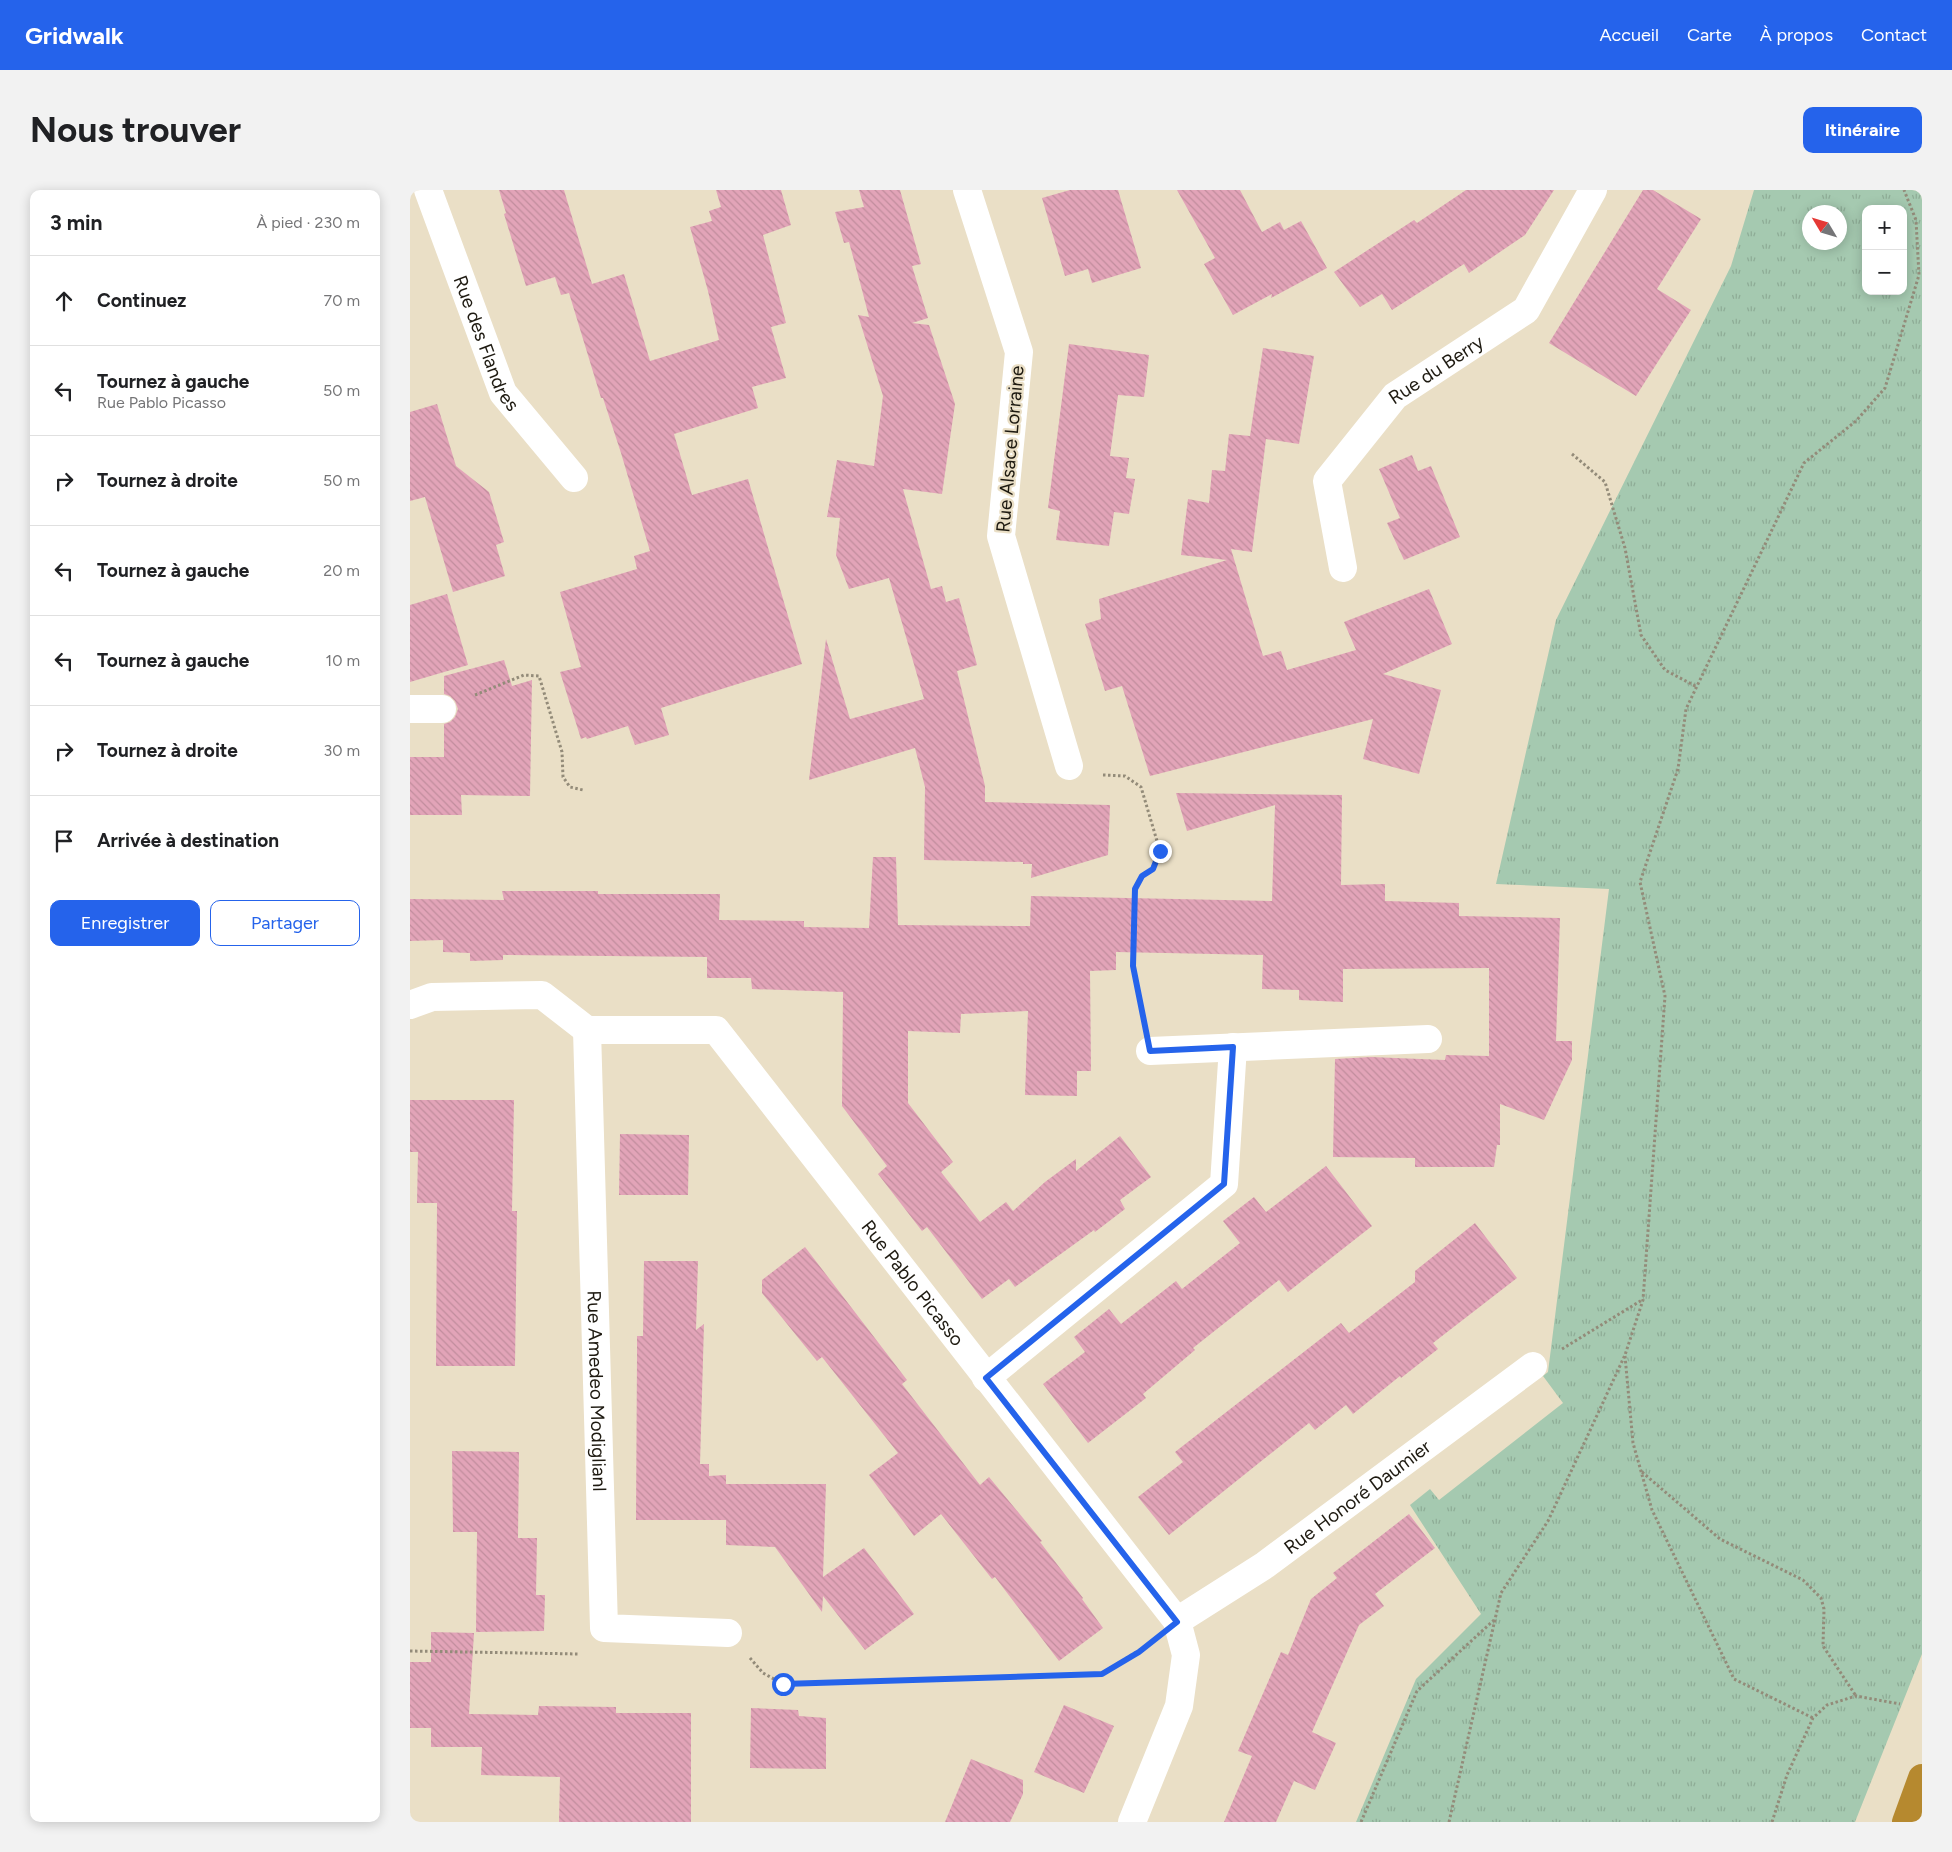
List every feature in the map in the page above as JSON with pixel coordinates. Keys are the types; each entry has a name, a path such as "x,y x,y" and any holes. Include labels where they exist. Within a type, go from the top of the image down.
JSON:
{"highway":[{"path":"1906,1822 1922,1778"}],"street":[{"name":"Rue des Flandres","path":"428,190 503,393 574,478"},
{"name":"Rue Alsace Lorraine","path":"967,190 1019,352 1001,536 1069,766"},
{"name":"Rue du Berry","path":"1343,568 1327,480 1395,396 1526,310 1593,190"},
{"path":"410,709 442,709"},
{"path":"410,1005 432,997 542,995 587,1030"},
{"name":"Rue Pablo Picasso","path":"587,1030 716,1030 1177,1622 1186,1655 1179,1706 1132,1822"},
{"name":"Rue Amedeo Modiglianl","path":"587,1030 604,1628"},
{"path":"1150,1051 1428,1039"},
{"path":"986,1378 1224,1184 1233,1047"},
{"name":"Rue Honoré Daumier","path":"1177,1622 1265,1565 1533,1366"},
{"path":"604,1628 728,1633"}],"path":[{"path":"1448,1822 1501,1593 1548,1521 1625,1355 1643,1300 1665,996 1640,882 1678,769 1686,709 1804,463 1856,421 1886,388 1919,275 1916,220 1904,190"},
{"path":"1572,454 1606,482 1626,548 1641,635 1665,670 1697,687"},
{"path":"442,709 524,675 539,676 562,752 563,777 570,787 583,790"},
{"path":"1069,766 1082,773 1125,776 1141,787 1160,851 1153,869 1142,876 1135,889 1133,966 1150,1051"},
{"path":"1533,1366 1643,1300"},
{"path":"1625,1355 1633,1443 1652,1510 1734,1679 1813,1718"},
{"path":"1641,1471 1720,1540 1803,1580 1821,1598 1824,1609 1823,1646 1856,1696"},
{"path":"1362,1822 1417,1691 1495,1619"},
{"path":"728,1633 764,1673 783,1684 1102,1674 1139,1652 1177,1622"},
{"path":"410,1651 588,1654 604,1628"},
{"path":"1772,1822 1787,1775 1813,1718 1827,1705 1856,1696 1900,1704"}],"green space":[{"path":"1754,190 1922,190 1922,1654 1855,1822 1356,1822 1416,1679 1481,1614 1410,1505 1430,1489 1439,1500 1563,1403 1543,1376 1548,1372 1609,889 1496,884 1556,620 1731,266"}],"building":[{"path":"499,190 564,190 592,284 624,274 650,361 719,340 708,291 690,227 712,221 709,211 721,207 716,190 781,190 791,225 763,235 786,323 771,327 786,378 752,387 758,408 674,434 692,495 748,479 802,664 661,708 669,735 635,745 628,726 587,739 586,737 581,739 560,672 581,667 560,592 637,569 634,556 650,551 621,453 603,398 601,398 569,293 561,295 555,277 526,286 504,214 506,213"},
{"path":"859,190 900,190 921,264 912,266 928,318 912,323 929,325 955,404 942,494 903,489 931,589 942,586 946,602 959,598 977,665 957,671 985,786 985,802 1110,805 1108,855 1031,878 1032,864 1023,864 1023,862 924,860 925,787 915,748 809,780 826,639 850,719 924,699 889,578 849,589 836,555 840,518 827,517 837,460 874,466 883,396 858,315 869,317 862,290 849,242 844,243 835,212 864,207"},
{"path":"1070,190 1118,190 1141,268 1092,283 1088,269 1065,276 1042,198"},
{"path":"1177,190 1240,190 1262,232 1280,222 1284,230 1301,221 1327,268 1271,298 1272,294 1233,315 1204,264 1215,258"},
{"path":"1466,190 1554,190 1525,235 1469,273 1464,264 1392,310 1382,294 1360,307 1334,272 1414,220 1417,223"},
{"path":"1643,190 1653,190 1701,219 1657,289 1691,310 1636,396 1549,343"},
{"path":"1069,344 1149,355 1144,397 1118,395 1110,456 1129,458 1126,478 1135,479 1129,514 1114,512 1109,546 1056,540 1060,511 1048,508"},
{"path":"1263,348 1314,356 1299,444 1266,439 1252,552 1231,549 1263,656 1281,651 1287,670 1356,650 1344,622 1429,589 1452,644 1383,674 1441,690 1419,774 1363,759 1373,719 1150,776 1122,686 1105,691 1085,624 1101,619 1099,599 1227,560 1181,555 1188,499 1209,503 1212,470 1225,471 1229,434 1250,436"},
{"path":"437,404 456,466 489,492 504,542 496,545 505,576 453,592 425,497 410,501 410,412"},
{"path":"1412,455 1418,471 1431,466 1460,537 1404,560 1387,523 1400,518 1379,469"},
{"path":"447,594 468,665 410,682 410,605"},
{"path":"504,660 512,686 532,680 530,796 461,795 462,815 410,815 410,757 444,757 444,724 450,722 455,717 458,709 455,701 450,696 444,694 444,676"},
{"path":"1176,793 1342,795 1341,885 1385,884 1385,901 1459,903 1459,916 1560,918 1556,1041 1572,1041 1572,1060 1544,1120 1500,1104 1500,1145 1497,1145 1494,1167 1415,1167 1415,1158 1333,1157 1335,1059 1371,1057 1445,1060 1446,1055 1489,1056 1489,968 1343,969 1343,1002 1299,1000 1299,990 1262,989 1263,955 1116,952 1116,970 1090,971 1091,1071 1077,1071 1077,1096 1025,1095 1028,1011 961,1014 960,1033 908,1031 908,1103 953,1162 941,1172 980,1222 1006,1202 1013,1211 1045,1182 1076,1159 1076,1171 1120,1136 1151,1177 1120,1200 1125,1209 1095,1232 1094,1230 1015,1287 1009,1279 982,1299 927,1227 922,1231 878,1174 887,1166 842,1106 843,992 752,989 751,978 707,978 707,957 503,955 503,960 470,961 470,953 443,952 443,940 410,941 410,899 504,900 502,891 598,891 598,894 720,894 719,920 804,921 804,927 869,928 873,857 896,857 898,925 1030,926 1031,896 1272,901 1275,805 1187,831"},
{"path":"410,1100 514,1100 512,1211 517,1211 515,1366 436,1366 437,1203 417,1203 418,1152 410,1152"},
{"path":"620,1134 689,1135 688,1195 619,1195"},
{"path":"1326,1166 1372,1226 1288,1292 1279,1280 1193,1348 1195,1350 1143,1394 1146,1398 1088,1443 1043,1384 1085,1352 1074,1337 1109,1309 1121,1324 1176,1281 1182,1289 1240,1243 1223,1221 1254,1197 1266,1212"},
{"path":"1475,1223 1517,1278 1433,1343 1438,1349 1401,1378 1400,1376 1353,1414 1346,1405 1315,1430 1309,1423 1169,1535 1138,1497 1183,1462 1175,1452 1341,1323 1349,1333 1415,1282 1415,1271"},
{"path":"805,1247 907,1380 902,1384 980,1485 989,1477 1042,1541 1040,1542 1083,1598 1103,1628 1059,1661 995,1577 992,1579 941,1514 914,1536 869,1475 898,1453 822,1357 817,1361 762,1293 762,1280"},
{"path":"644,1261 698,1261 696,1330 704,1324 700,1464 709,1464 709,1476 726,1475 726,1484 826,1484 823,1577 864,1548 914,1614 865,1650 823,1596 822,1612 775,1547 726,1545 726,1520 636,1520 637,1336 643,1336"},
{"path":"452,1451 519,1452 518,1538 537,1538 536,1595 545,1595 544,1631 476,1632 477,1532 453,1532"},
{"path":"1409,1514 1435,1548 1375,1594 1384,1606 1359,1625 1312,1732 1336,1743 1315,1790 1294,1781 1276,1822 1224,1822 1252,1756 1238,1751 1281,1652 1288,1655 1311,1599 1337,1578 1333,1573"},
{"path":"431,1632 474,1633 469,1714 538,1715 539,1706 616,1707 616,1713 691,1713 691,1822 559,1822 560,1777 481,1775 482,1747 431,1747 431,1728 410,1728 410,1662 431,1662"},
{"path":"1064,1705 1114,1726 1084,1793 1034,1772"},
{"path":"751,1708 798,1710 799,1716 826,1718 826,1769 750,1768"},
{"path":"971,1759 1023,1780 1023,1794 1010,1822 945,1822"}],"route":[{"path":"783,1684 1102,1674 1139,1652 1177,1622 986,1378 1224,1184 1233,1047 1150,1051 1133,966 1135,889 1142,876 1153,869 1160,851"}]}
